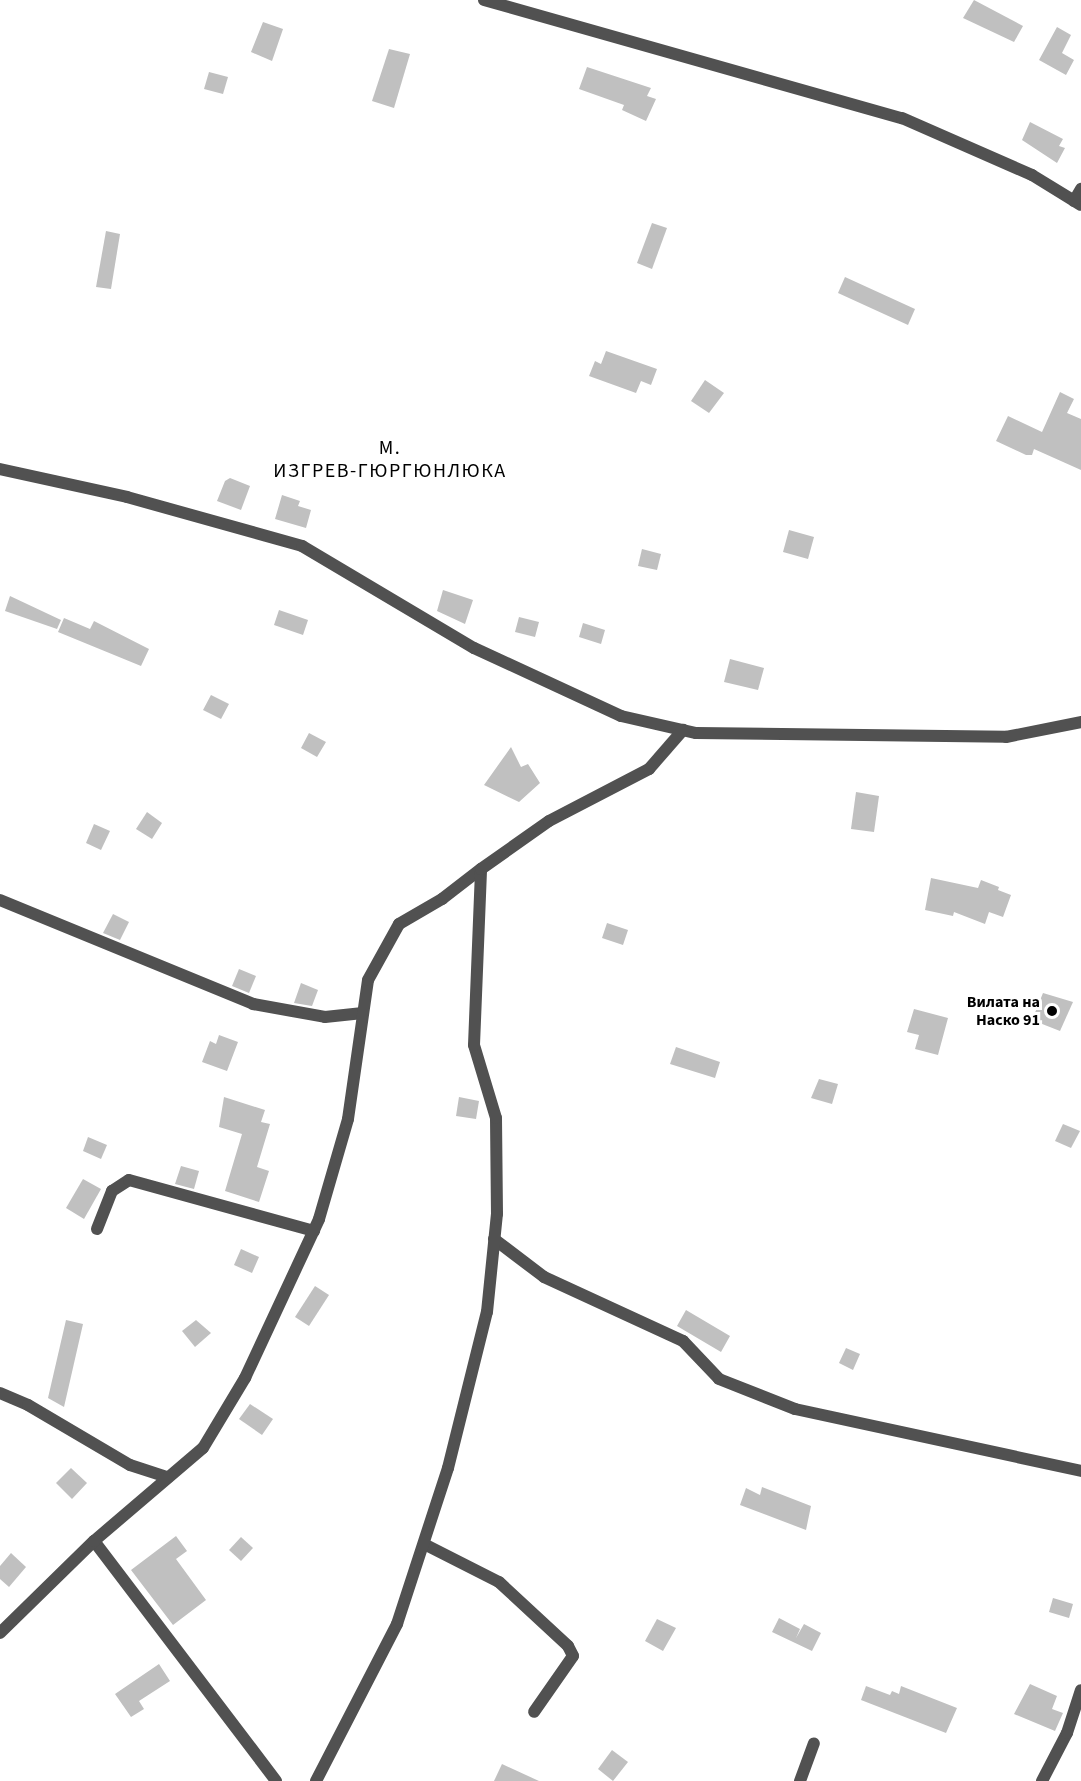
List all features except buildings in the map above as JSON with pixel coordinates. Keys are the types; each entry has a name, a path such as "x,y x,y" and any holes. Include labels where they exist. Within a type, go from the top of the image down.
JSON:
{"street":[{"path":"484,0 902,118 1032,175 1078,203 1081,189"},
{"path":"0,469 127,497 302,546 474,648 621,716 683,730 1006,736 1081,722"},
{"path":"0,1633 94,1541 203,1448 245,1378 314,1231 348,1119 368,980 399,924 442,899 549,821 649,769 683,730"},
{"path":"316,1781 397,1624 424,1544 467,1398 487,1312 494,1239 496,1118 474,1046 481,869"},
{"path":"0,900 253,1004 324,1017 363,1013"},
{"path":"97,1229 112,1191 129,1180 314,1231"},
{"path":"494,1239 544,1277 683,1341 719,1379 795,1409 1081,1471"},
{"path":"0,1393 28,1405 130,1465 168,1478"},
{"path":"94,1541 276,1781"},
{"path":"424,1544 499,1582 568,1646 573,1656 534,1712"},
{"path":"1042,1781 1067,1733 1081,1690"},
{"path":"800,1781 814,1743"}],"place":[{"name":"Вилата на Наско 91","path":"1052,1011"}],"district":[{"name":"М. ИЗГРЕВ-ГЮРГЮНЛЮКА","path":"390,460"}]}
